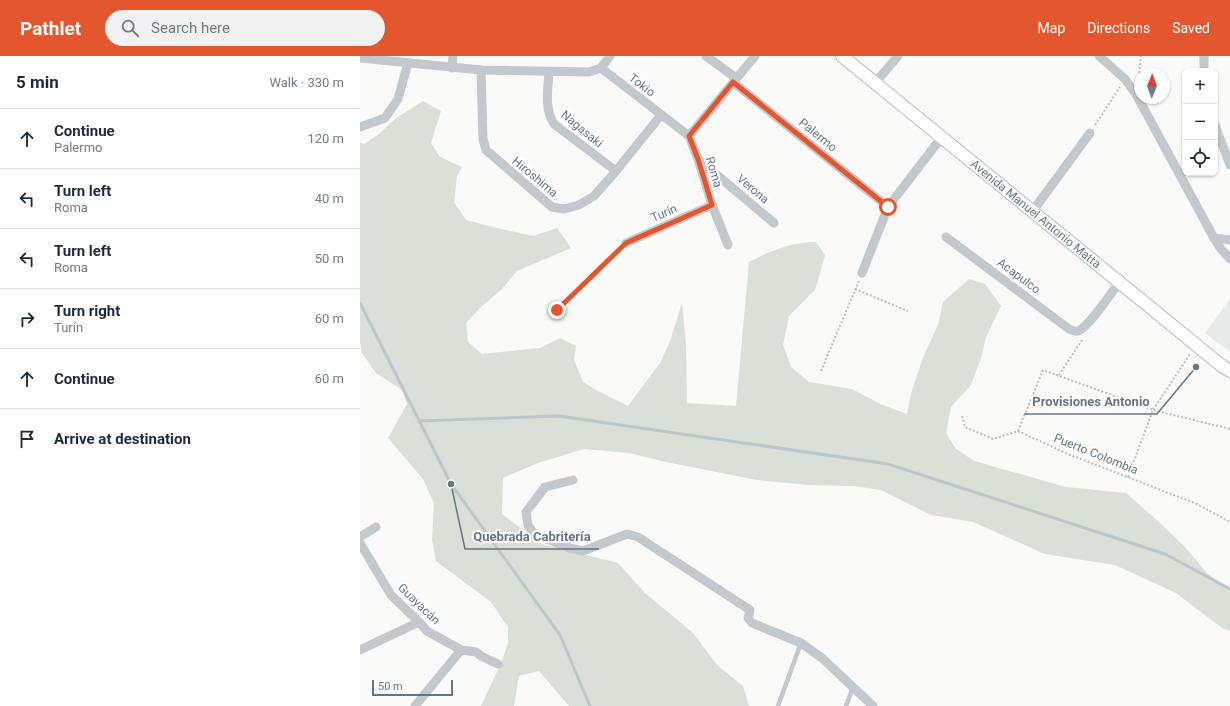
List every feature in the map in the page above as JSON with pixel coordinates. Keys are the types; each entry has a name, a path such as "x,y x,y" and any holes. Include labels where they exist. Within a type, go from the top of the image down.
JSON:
{"main road":[{"name":"Avenida Manuel Antonio Matta","path":"842,56 1119,283 1230,371"}],"street":[{"path":"452,68 454,56"},
{"path":"360,58 481,70 589,72 602,68 610,56"},
{"name":"Palermo","path":"706,56 888,207"},
{"path":"689,136 754,56"},
{"path":"875,83 898,56"},
{"path":"1099,56 1125,79 1134,92"},
{"path":"1204,56 1204,68"},
{"path":"360,127 385,118 398,99 408,63"},
{"name":"Tokio","path":"602,68 689,136"},
{"name":"Hiroshima","path":"481,70 483,140 486,150 552,207 564,209 579,205 594,196 661,115"},
{"name":"Nagasaki","path":"549,72 548,109 554,124 616,171"},
{"path":"1141,104 1214,238 1230,259"},
{"path":"1032,212 1090,133"},
{"path":"1218,133 1230,165"},
{"name":"Roma","path":"689,136 698,159 712,205 728,245"},
{"path":"862,273 888,207 942,138"},
{"name":"Verona","path":"698,159 774,223"},
{"name":"Turín","path":"626,243 712,205"},
{"name":"Acapulco","path":"946,237 1069,329 1074,331 1079,330"},
{"path":"1214,238 1230,240"},
{"path":"1079,330 1089,321 1119,283"},
{"path":"573,480 545,487 526,512 528,525 534,534 570,548 583,551 627,534 638,537 750,610 748,618 752,623 801,643 822,658 873,706"},
{"path":"360,537 376,527"},
{"name":"Guayacán","path":"360,543 391,595 427,631 461,650 476,652 498,664"},
{"path":"360,650 419,622"},
{"path":"415,706 461,650"}],"lane":[{"path":"778,706 801,643"},
{"path":"846,706 853,687"}],"path":[{"path":"1140,68 1141,56"},
{"path":"1090,133 1125,79"},
{"path":"557,310 626,243"},
{"path":"821,372 862,273"},
{"path":"855,289 908,311"},
{"path":"1059,375 1083,338 1079,330"},
{"path":"1128,477 1153,410 1196,345"},
{"path":"962,416 965,427 993,439 1018,431 1043,370 1153,410 1230,429"},
{"name":"Puerto Colombia","path":"1018,431 1068,454 1197,504 1230,522"}],"shaded area":[{"path":"423,101 441,111 431,143 440,157 462,167 457,176 454,202 466,220 533,236 557,228 571,248 517,271 501,290 481,307 466,323 468,342 482,354 540,348 560,338 576,346 574,360 583,382 628,406 660,363 670,341 682,303 686,344 687,403 736,406 749,262 765,254 790,245 816,242 825,255 815,290 789,316 783,345 791,367 809,382 852,389 880,404 907,414 912,390 924,355 938,325 943,302 969,279 985,284 1001,306 986,337 981,358 971,385 951,407 946,433 955,448 974,461 1066,487 1126,493 1185,547 1207,573 1230,590 1230,631 1222,628 1176,593 1115,565 1045,554 973,522 931,515 881,490 854,486 808,485 757,480 629,453 584,449 538,463 503,478 502,514 542,544 618,563 645,593 693,633 718,666 743,686 749,706 569,706 539,671 519,676 514,706 481,706 502,661 508,643 508,627 491,602 436,561 432,540 434,503 423,479 388,438 407,404 402,390 376,373 362,353 360,342 360,143 364,144 379,134 395,119"},
{"path":"1230,299 1230,352 1205,333"}],"waterway":[{"path":"360,303 451,484 560,635 590,706"},
{"path":"419,421 559,416 888,464 1165,554 1230,589"}],"place":[{"name":"Provisiones Antonio","path":"1196,367"},
{"name":"Quebrada Cabritería","path":"451,484"}],"route":[{"path":"557,310 626,243 712,205 698,159 689,136 733,82 888,207"}]}
